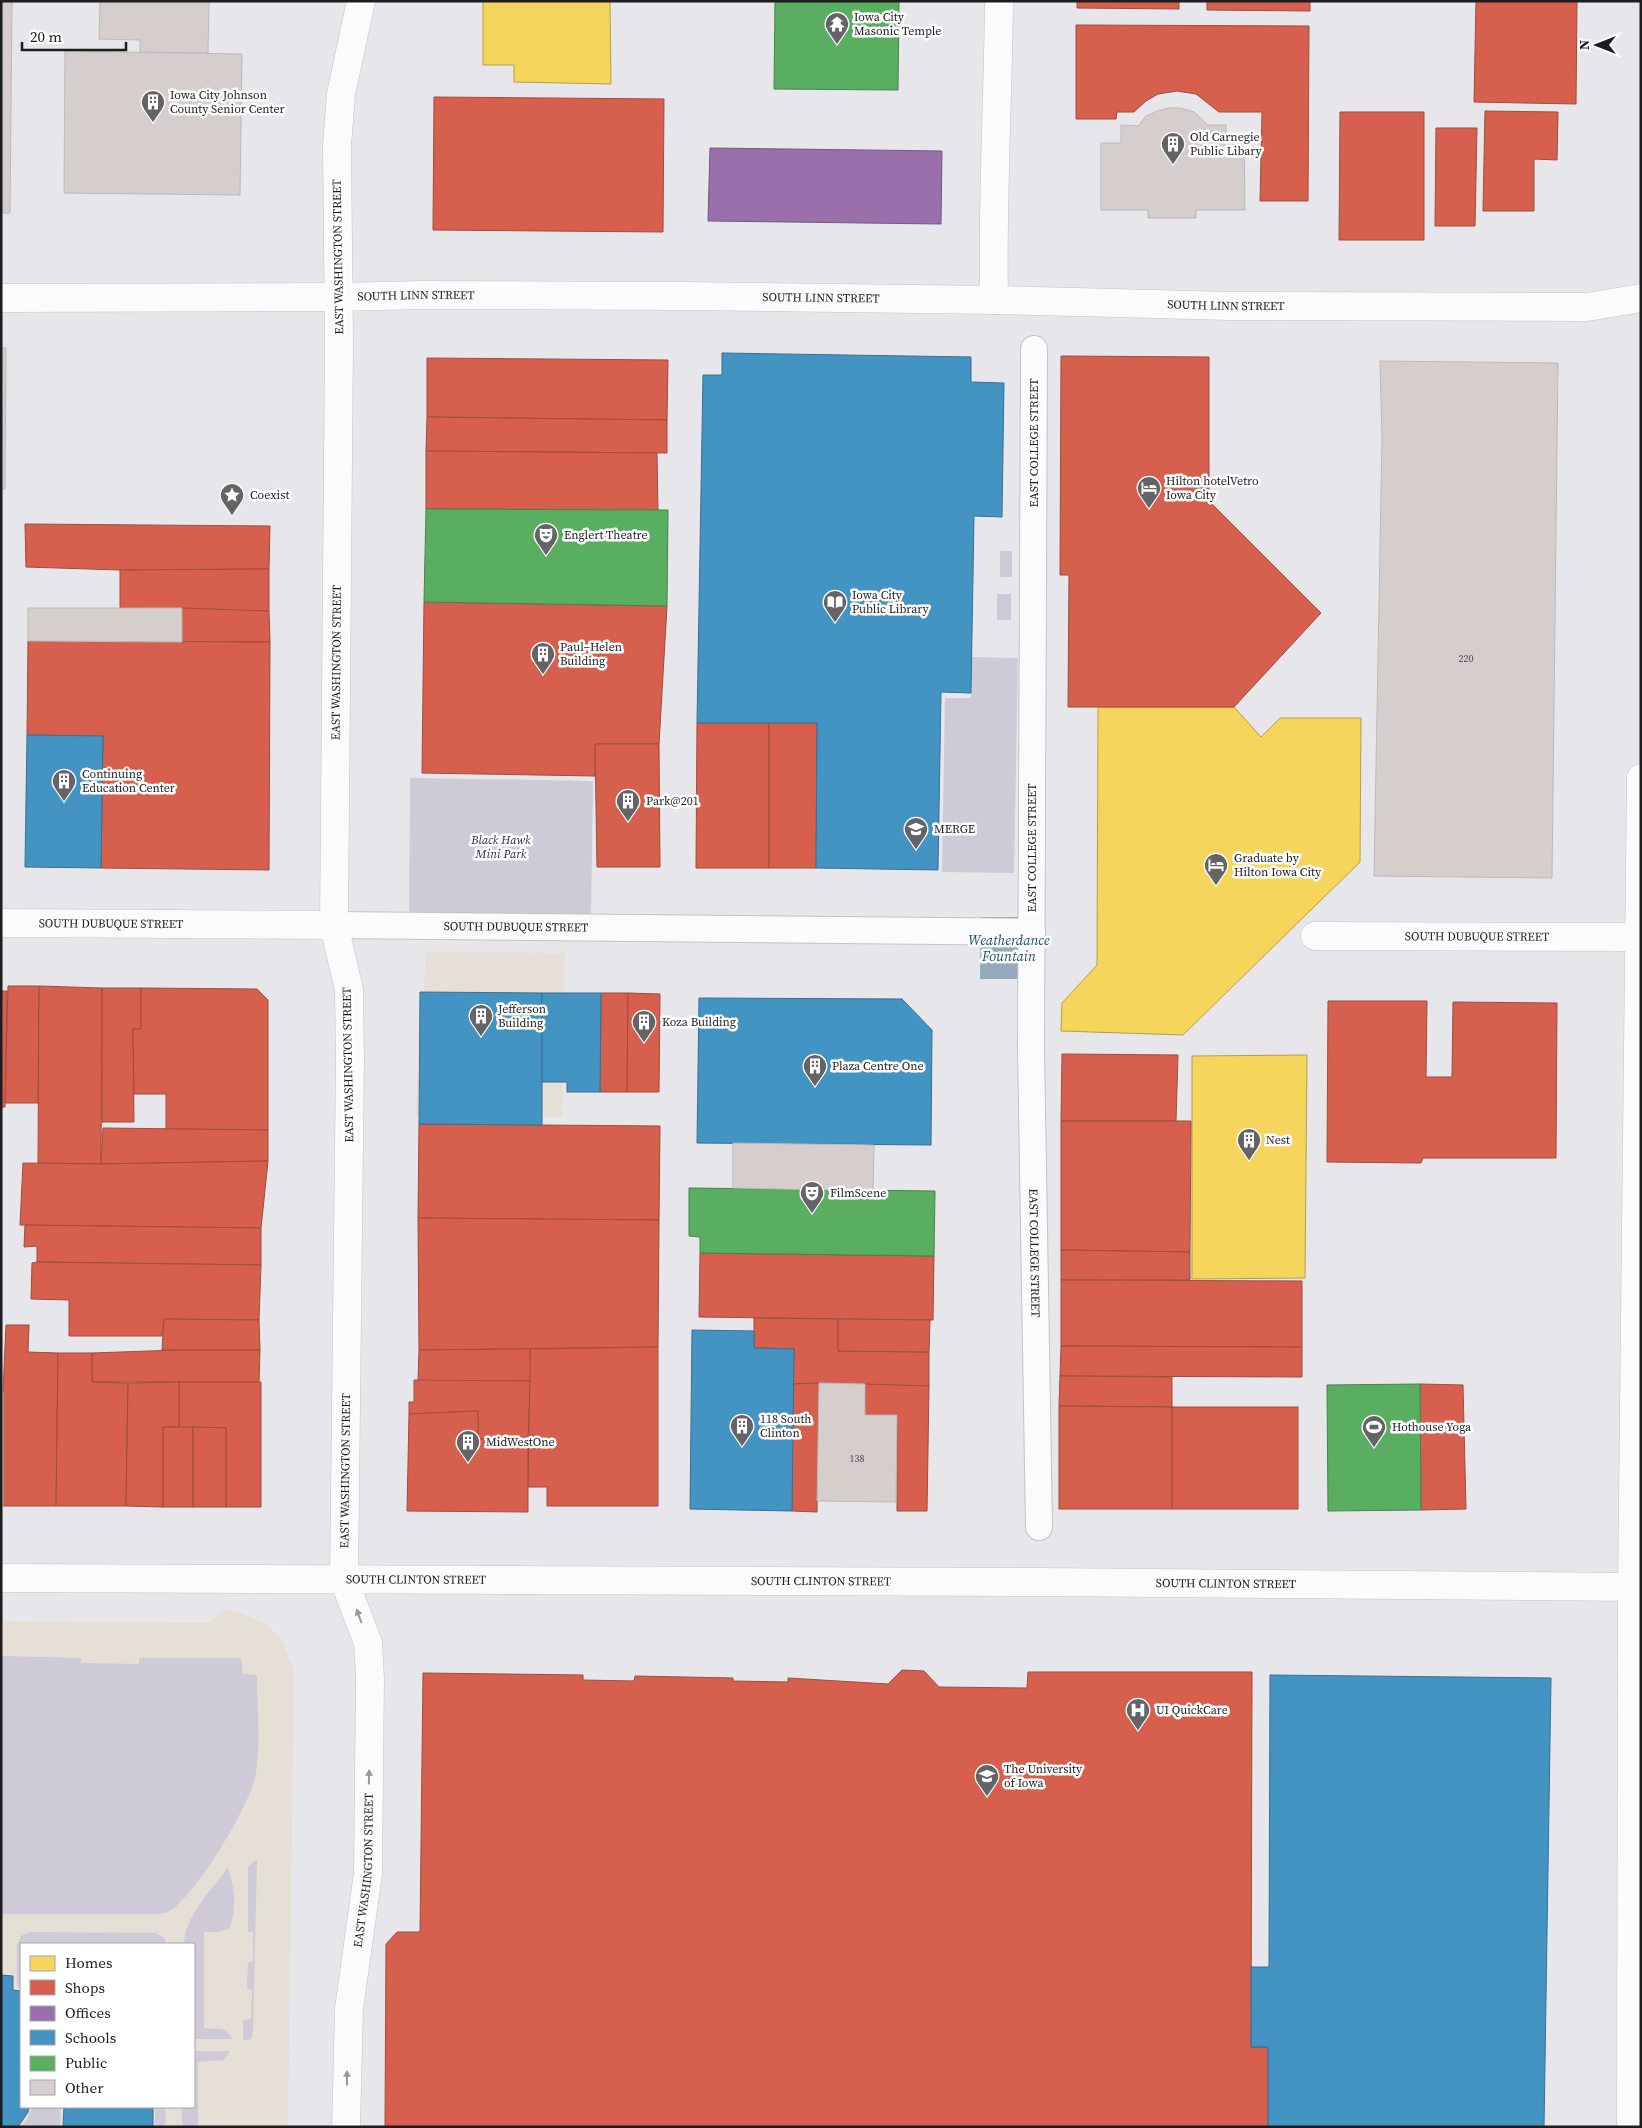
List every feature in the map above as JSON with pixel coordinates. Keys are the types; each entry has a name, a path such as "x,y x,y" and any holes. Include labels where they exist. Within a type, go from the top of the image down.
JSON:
{"street":[{"name":"EAST WASHINGTON STREET","path":"346,2127 349,2009 368,1873 370,1678 368,1643 344,1580 349,990 334,925 339,297 336,244 336,146 341,94 361,1"},
{"path":"994,300 993,249 998,111 999,1"},
{"name":"SOUTH LINN STREET","path":"1,298 440,295 994,300 1231,306 1587,307 1641,298"},
{"name":"EAST COLLEGE STREET","path":"1034,349 1031,1048 1039,1527"},
{"path":"1631,2127 1641,778"},
{"name":"SOUTH DUBUQUE STREET","path":"1,923 1032,932"},
{"name":"SOUTH DUBUQUE STREET","path":"1316,936 1640,937"},
{"name":"SOUTH CLINTON STREET","path":"1,1578 1038,1582 1636,1587"}],"shaded area":[{"name":"Jefferson Building","path":"426,952 565,953 562,1117 415,1116"},
{"path":"224,1610 235,1611 266,1624 282,1641 293,1667 294,1680 288,2127 1,2127 1,1621 207,1623"}],"green space":[{"path":"1000,551 1012,551 1012,577 1000,577"},
{"path":"997,594 1011,594 1011,620 997,620"},
{"path":"971,657 1018,658 1014,873 942,872 945,698 971,698"},
{"name":"Black Hawk Mini Park","path":"410,778 593,781 591,915 409,913"},
{"path":"1,1656 81,1658 81,1663 139,1664 139,1658 241,1658 243,1674 257,1675 258,1754 255,1778 250,1792 232,1830 206,1871 192,1889 168,1912 157,1914 1,1914"},
{"path":"257,1859 253,2033 251,2039 243,2040 243,2020 251,2019 252,1990 247,1989 248,1963 253,1961 253,1932 248,1932 248,1867"},
{"path":"228,1868 234,1899 232,1921 229,1929 218,1932 204,1932 204,2028 224,2030 232,2039 195,2039 195,1943 184,1943 189,1923 207,1894"},
{"path":"30,1932 156,1933 164,1938 166,1943 20,1943 20,1987 17,1987 17,1946 21,1936"},
{"path":"195,2051 230,2051 224,2060 198,2062 198,2127 182,2127 182,2108 195,2108"},
{"path":"32,2108 61,2108 60,2127 20,2127 27,2120"},
{"path":"155,2108 166,2108 165,2127 155,2127"}],"water":[{"name":"Weatherdance Fountain","path":"981,917 1039,917 1039,979 980,979"}],"building: Homes":[{"path":"483,1 610,1 611,84 514,82 514,65 483,65"},
{"name":"Graduate by Hilton Iowa City","path":"1098,707 1234,707 1261,737 1280,718 1361,718 1360,862 1183,1035 1061,1031 1062,1003 1097,965"},
{"name":"Nest","path":"1307,1055 1305,1278 1192,1279 1192,1056"}],"building: Shops":[{"path":"1077,1 1179,1 1179,9 1077,8"},
{"path":"1207,1 1310,1 1310,11 1207,10"},
{"path":"1476,1 1577,1 1576,104 1474,102"},
{"path":"1076,25 1309,26 1308,201 1260,201 1262,112 1219,112 1196,94 1177,91 1158,94 1146,101 1134,112 1117,112 1116,119 1076,119"},
{"path":"434,97 664,99 663,232 433,230"},
{"path":"1485,111 1558,112 1557,160 1534,159 1534,211 1483,211"},
{"path":"1340,112 1424,112 1424,240 1339,240"},
{"path":"1436,128 1477,128 1475,226 1435,226"},
{"path":"1061,356 1209,357 1209,501 1321,613 1234,707 1068,707 1069,575 1060,575"},
{"path":"427,358 668,360 667,420 427,417"},
{"path":"427,417 667,420 667,453 426,451"},
{"path":"426,451 657,453 658,510 426,509"},
{"path":"25,524 270,526 269,569 120,570 26,567"},
{"path":"269,569 269,611 120,608 120,570"},
{"name":"Paul–Helen Building","path":"424,602 667,606 659,744 595,744 595,776 422,773"},
{"path":"182,608 269,611 270,642 182,642"},
{"path":"28,641 270,642 269,870 101,868 103,736 27,735"},
{"path":"697,723 769,723 769,868 696,868"},
{"path":"769,723 817,723 816,868 769,868"},
{"name":"Park@201","path":"595,744 659,744 660,867 597,867"},
{"path":"8,986 39,986 38,1103 5,1103"},
{"path":"39,986 102,988 101,1164 38,1163"},
{"path":"102,988 141,988 141,1029 133,1029 134,1122 102,1122"},
{"path":"141,988 257,989 268,1000 268,1130 166,1129 166,1094 134,1094 133,1029 141,1029"},
{"path":"1,991 7,991 5,1107 1,1107"},
{"path":"601,993 628,993 627,1092 600,1092"},
{"name":"Koza Building","path":"628,993 660,994 659,1092 627,1092"},
{"path":"1328,1001 1427,1001 1426,1077 1452,1077 1453,1002 1557,1003 1556,1158 1423,1158 1421,1163 1327,1162"},
{"path":"1062,1054 1178,1055 1176,1121 1061,1121"},
{"path":"1061,1121 1191,1121 1190,1252 1061,1250"},
{"path":"419,1124 660,1126 659,1220 418,1218"},
{"path":"103,1128 268,1130 268,1161 101,1164"},
{"path":"268,1161 261,1228 20,1225 23,1163 101,1164"},
{"path":"418,1218 659,1220 658,1347 419,1350"},
{"path":"25,1225 261,1228 261,1265 37,1262 37,1246 24,1247"},
{"path":"1061,1250 1190,1252 1190,1280 1061,1280"},
{"path":"700,1253 934,1256 933,1320 699,1317"},
{"path":"32,1263 261,1265 259,1320 164,1319 162,1336 69,1336 69,1300 31,1299"},
{"path":"1061,1280 1302,1281 1302,1347 1061,1346"},
{"path":"754,1318 838,1319 838,1351 929,1352 929,1386 793,1384 794,1349 754,1348"},
{"path":"164,1319 259,1320 260,1350 162,1350"},
{"path":"838,1319 930,1320 929,1352 838,1351"},
{"path":"6,1325 29,1325 28,1352 58,1353 56,1506 3,1506 3,1392"},
{"path":"1061,1346 1302,1347 1302,1377 1060,1376"},
{"path":"658,1347 658,1506 547,1506 547,1487 528,1487 530,1349"},
{"path":"530,1349 530,1381 418,1381 419,1350"},
{"path":"260,1350 259,1382 92,1382 92,1353"},
{"path":"58,1353 92,1353 92,1382 128,1383 126,1506 56,1506"},
{"path":"1060,1376 1172,1377 1172,1407 1059,1406"},
{"path":"414,1380 530,1381 528,1439 478,1439 478,1411 409,1414 409,1402 414,1402"},
{"path":"179,1382 261,1382 261,1507 226,1507 226,1428 179,1427"},
{"path":"179,1382 179,1427 163,1427 163,1507 126,1506 128,1383"},
{"path":"819,1383 817,1512 792,1511 793,1384"},
{"path":"865,1384 929,1386 927,1511 897,1511 897,1415 865,1415"},
{"path":"1420,1384 1463,1385 1466,1509 1421,1510"},
{"path":"1059,1406 1172,1407 1172,1509 1059,1509"},
{"path":"1172,1407 1298,1407 1298,1509 1172,1509"},
{"name":"MidWestOne","path":"478,1411 478,1439 528,1439 528,1512 407,1511 409,1414"},
{"path":"163,1427 193,1427 193,1507 163,1507"},
{"path":"193,1427 226,1428 226,1507 193,1507"},
{"name":"The University of Iowa","path":"902,1670 924,1671 939,1687 1027,1688 1028,1672 1252,1672 1251,2047 1268,2047 1268,2127 385,2127 386,1944 397,1932 420,1932 423,1673 583,1675 583,1680 634,1681 635,1676 733,1678 733,1681 788,1682 788,1678 888,1684"}],"building: Offices":[{"path":"710,148 942,151 941,224 708,221"}],"building: Schools":[{"name":"Iowa City Public Library","path":"722,353 971,357 971,382 1004,383 1002,517 974,516 971,693 941,692 938,870 816,868 817,723 697,723 703,375 722,375"},
{"name":"Continuing Education Center","path":"27,735 103,736 101,868 25,867"},
{"name":"Jefferson Building","path":"420,992 542,993 542,1125 419,1124"},
{"path":"542,993 601,993 600,1092 567,1092 567,1082 542,1082"},
{"name":"Plaza Centre One","path":"699,998 902,999 932,1030 931,1145 697,1143"},
{"name":"118 South Clinton","path":"692,1330 754,1331 754,1348 794,1349 792,1511 690,1509"},
{"path":"1270,1675 1551,1678 1544,2127 1268,2127 1268,2047 1251,2047 1251,1967 1269,1967"},
{"path":"1,1975 13,1976 13,1990 20,1991 20,2108 29,2108 18,2127 1,2127"},
{"path":"64,2108 153,2108 153,2127 63,2127"}],"building: Public":[{"name":"Iowa City Masonic Temple","path":"775,1 899,1 898,90 774,89"},
{"name":"Englert Theatre","path":"426,509 668,510 667,606 424,602"},
{"name":"FilmScene","path":"689,1188 935,1191 934,1256 700,1253 700,1237 689,1236"},
{"name":"Hothouse Yoga","path":"1420,1384 1421,1510 1328,1511 1327,1385"}],"building: Other":[{"path":"1,1 12,1 10,213 1,213"},
{"path":"100,1 209,1 208,53 140,52 140,40 99,39"},
{"name":"Iowa City Johnson County Senior Center","path":"65,51 242,54 240,195 64,193"},
{"name":"Old Carnegie Public Libary","path":"1169,108 1181,108 1194,112 1208,125 1226,125 1226,141 1244,142 1245,210 1196,210 1196,218 1148,218 1148,210 1101,210 1101,143 1121,143 1121,125 1138,126 1146,116"},
{"path":"1,348 6,348 5,489 1,489"},
{"path":"1380,361 1558,363 1552,878 1374,876 1382,439"},
{"path":"28,608 182,608 182,642 28,641"},
{"path":"733,1143 874,1145 873,1191 733,1188"},
{"path":"819,1383 865,1384 865,1415 897,1415 896,1502 817,1501"},
{"path":"1,1392 3,1392 3,1506 1,1506"}],"place":[{"name":"Iowa City Masonic Temple","path":"837,45"},
{"name":"Iowa City Johnson County Senior Center","path":"153,123"},
{"name":"Old Carnegie Public Libary","path":"1173,165"},
{"name":"Hilton hotelVetro Iowa City","path":"1149,509"},
{"name":"Coexist","path":"232,516"},
{"name":"Englert Theatre","path":"546,556"},
{"name":"Iowa City Public Library","path":"835,623"},
{"name":"Paul–Helen Building","path":"543,675"},
{"name":"Continuing Education Center","path":"64,802"},
{"name":"Park@201","path":"628,822"},
{"name":"MERGE","path":"916,850"},
{"name":"Graduate by Hilton Iowa City","path":"1216,886"},
{"name":"Jefferson Building","path":"481,1037"},
{"name":"Koza Building","path":"644,1043"},
{"name":"Plaza Centre One","path":"815,1087"},
{"name":"Nest","path":"1249,1161"},
{"name":"FilmScene","path":"812,1214"},
{"name":"118 South Clinton","path":"742,1447"},
{"name":"Hothouse Yoga","path":"1374,1448"},
{"name":"MidWestOne","path":"468,1463"},
{"name":"UI QuickCare","path":"1138,1731"},
{"name":"The University of Iowa","path":"987,1797"}]}
